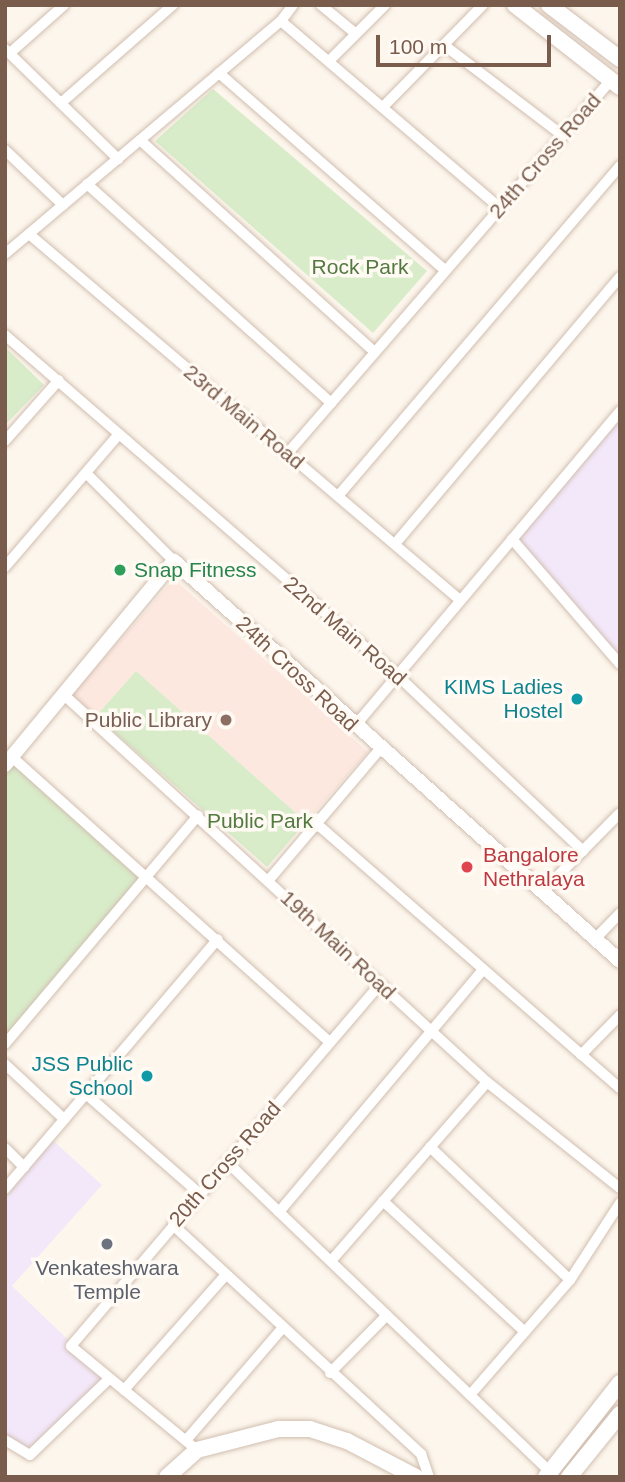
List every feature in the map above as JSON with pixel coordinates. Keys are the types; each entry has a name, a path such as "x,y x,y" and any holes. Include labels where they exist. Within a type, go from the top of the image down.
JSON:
{"main road":[{"path":"515,5 616,84"},
{"path":"549,5 620,59"},
{"path":"548,1474 620,1383"},
{"path":"569,1477 620,1414"},
{"path":"167,1477 193,1444 279,1429 310,1429 347,1441 416,1477"}],"street":[{"path":"64,5 8,51 118,159"},
{"path":"61,103 173,5"},
{"path":"6,252 281,21 293,5"},
{"path":"321,5 356,34"},
{"path":"329,61 385,5"},
{"path":"383,107 483,5"},
{"path":"281,21 499,207"},
{"path":"444,45 562,135"},
{"path":"219,73 445,270"},
{"name":"24th Cross Road","path":"286,454 562,135 616,84"},
{"path":"140,140 375,352"},
{"path":"5,150 63,205"},
{"path":"338,496 620,166"},
{"path":"88,184 331,403"},
{"name":"23rd Main Road","path":"29,234 460,600"},
{"path":"395,544 620,277"},
{"name":"22nd Main Road","path":"5,335 397,676 583,851"},
{"path":"5,441 59,380"},
{"path":"355,726 620,411"},
{"path":"5,567 119,434"},
{"path":"86,473 174,561 9,761 218,939 330,1042"},
{"path":"512,539 620,664"},
{"name":"24th Cross Road","path":"174,561 379,750 620,961"},
{"name":"19th Main Road","path":"63,694 487,1082 620,1188"},
{"path":"268,881 379,750"},
{"path":"541,893 620,813"},
{"path":"5,1044 198,816"},
{"path":"317,824 482,971 620,1088"},
{"path":"594,939 620,913"},
{"path":"5,1189 218,939"},
{"path":"279,1212 482,971"},
{"name":"20th Cross Road","path":"109,1379 71,1346 380,984"},
{"path":"581,1055 620,1015"},
{"path":"5,1064 64,1119"},
{"path":"331,1261 487,1082"},
{"path":"86,1094 200,1194"},
{"path":"430,1147 570,1280"},
{"path":"5,1148 24,1167"},
{"path":"227,1162 470,1395 548,1474"},
{"path":"383,1201 525,1332"},
{"path":"470,1395 570,1280 616,1218 620,1203"},
{"path":"173,1225 281,1330 421,1454 429,1477"},
{"path":"124,1390 225,1276"},
{"path":"330,1373 387,1315"},
{"path":"5,1440 30,1455 109,1379 193,1444 281,1330"}],"shaded area":[{"path":"620,417 620,664 514,542"},
{"path":"174,579 368,752 306,822 136,671 96,716 72,695"},
{"path":"48,1136 102,1185 12,1286 109,1379 30,1455 5,1440 5,1185"}],"green space":[{"name":"Rock Park","path":"213,89 427,271 373,333 155,141"},
{"path":"5,347 44,385 5,425"},
{"name":"Public Park","path":"136,671 306,822 267,867 96,716"},
{"path":"14,764 145,878 5,1039 5,774"}],"place":[{"name":"Snap Fitness","path":"120,570"},
{"name":"KIMS Ladies Hostel","path":"577,699"},
{"name":"Public Library","path":"226,720"},
{"name":"Bangalore Nethralaya","path":"467,867"},
{"name":"JSS Public School","path":"147,1076"},
{"name":"Venkateshwara Temple","path":"107,1244"}]}
